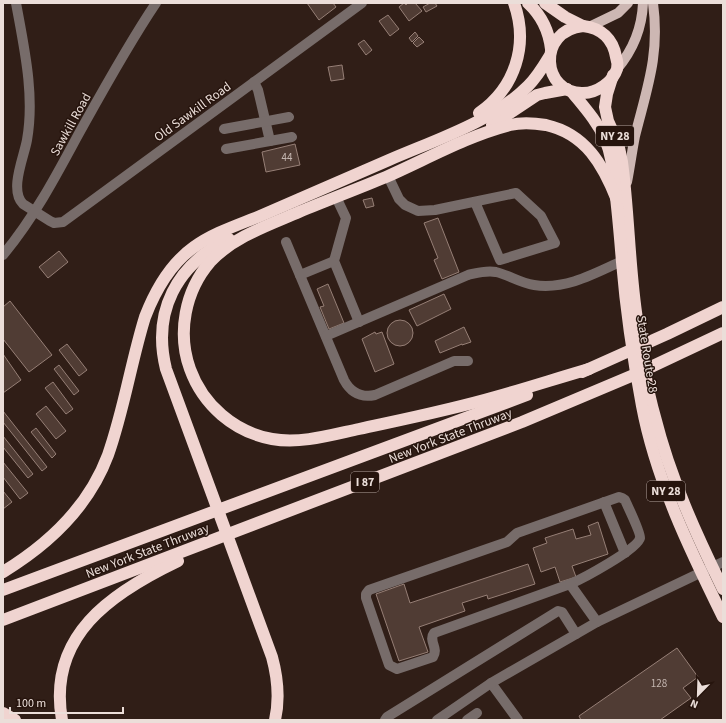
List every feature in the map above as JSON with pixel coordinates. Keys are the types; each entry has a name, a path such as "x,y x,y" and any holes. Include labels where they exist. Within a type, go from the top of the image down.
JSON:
{"highway":[{"path":"435,140 482,111 495,100 506,86 517,62 520,44 520,25 514,3"},
{"path":"528,3 540,18 547,34 550,53 550,66 554,75 560,83 570,91"},
{"path":"467,140 505,118 537,95 570,91 584,93 596,90 605,84 615,72 617,59 612,43 604,34 594,28 586,27 565,17 545,3"},
{"path":"3,572 28,556 51,538 71,517 88,494 102,468 113,441 145,317 155,294 169,272 185,254 199,244 236,225 435,140 482,118 511,100 532,82 542,70 557,39 566,31 586,27"},
{"name":"State Route 28","path":"615,72 607,94 605,107 608,121 620,152 626,190 632,320"},
{"name":"State Route 28","path":"570,91 596,122 605,140 612,165 622,261 659,470 671,503 701,572 723,617"},
{"path":"207,490 166,369 163,348 164,320 174,290 193,263 210,249 241,234 258,229 388,176 467,140 507,126 525,123 546,125 566,132 583,144 604,170 616,200"},
{"path":"258,229 221,252 202,274 188,303 183,333 185,355 199,390 215,410 226,419 249,432 275,440 289,441 318,437 444,411 589,369"},
{"path":"221,233 188,257 174,275 168,286 160,308 156,333 158,360 234,562 268,646 275,669 278,691 278,703 275,720"},
{"name":"New York State Thruway","path":"3,590 474,416 589,369 723,307"},
{"name":"New York State Thruway","path":"3,620 528,420 636,374 723,333"},
{"name":"State Route 28","path":"647,405 697,534 717,564 723,589"},
{"path":"62,720 60,698 61,675 64,664 72,644 92,617 109,601 141,580 170,564 253,525"},
{"path":"234,562 270,671 273,692 269,720"},
{"path":"3,714 15,720"}],"main road":[{"path":"586,27 618,13 628,3"},
{"path":"615,72 629,53 637,35 644,3"},
{"path":"626,190 635,137 649,88 653,65 655,28 653,3"}],"street":[{"name":"Old Sawkill Road","path":"16,3 26,66 29,104 27,138 18,178 17,192 20,201 54,223 63,222 362,3"},
{"name":"Sawkill Road","path":"3,255 35,212 125,53 156,3"},
{"path":"254,82 258,90 270,141"},
{"path":"224,129 289,118"},
{"path":"226,149 292,137"},
{"path":"388,176 399,199 405,205 418,211 435,210 516,193 540,216 555,243 500,260"},
{"path":"336,197 346,218 334,261 359,322"},
{"path":"475,202 500,260 496,272"},
{"path":"286,242 347,386 351,391 363,396 375,395 454,361 468,361"},
{"path":"300,275 334,261"},
{"path":"326,336 468,275 487,271 496,272 522,282 549,286 564,284 588,277 622,261"},
{"path":"619,497 625,500 640,536 638,542 625,553 570,584 434,633 431,640 435,650 433,657 397,669 390,665 366,598 366,594 369,590 507,542 517,533 604,502 619,497"},
{"path":"604,502 625,553"},
{"path":"437,720 491,683 597,622 717,564"},
{"path":"570,584 597,622"},
{"path":"385,720 387,717 558,611 562,612 576,634"},
{"path":"491,683 518,720"},
{"path":"467,720 477,713"}],"building":[{"path":"307,3 333,3 336,7 319,20"},
{"path":"404,3 406,5 408,3 415,3 422,11 409,21 399,7"},
{"path":"430,3 435,3 437,6 426,12 423,7"},
{"path":"388,15 399,29 390,36 379,21"},
{"path":"415,32 418,36 412,42 409,38"},
{"path":"419,37 424,42 417,47 413,43"},
{"path":"364,40 372,50 366,55 358,44"},
{"path":"342,65 344,79 331,81 328,67"},
{"path":"295,144 300,165 266,172 262,152"},
{"path":"372,198 374,206 366,208 363,200"},
{"path":"438,218 459,272 442,279 434,260 438,258 424,223"},
{"path":"59,251 68,262 48,278 39,267"},
{"path":"328,284 344,323 329,329 320,307 324,306 317,289"},
{"path":"444,294 451,309 417,326 409,310"},
{"path":"10,301 52,355 29,372 3,339 3,307"},
{"path":"400,320 409,324 413,333 409,342 400,346 391,342 387,333 391,324"},
{"path":"464,327 471,342 440,353 435,341"},
{"path":"375,332 376,334 382,332 394,364 375,372 362,339"},
{"path":"67,344 87,370 79,376 59,350"},
{"path":"3,354 21,380 3,393"},
{"path":"59,365 79,391 74,395 54,369"},
{"path":"53,382 73,409 66,414 45,388"},
{"path":"46,406 66,431 56,439 36,414"},
{"path":"3,411 47,467 42,471 3,422"},
{"path":"36,428 56,454 52,458 31,432"},
{"path":"3,436 33,474 28,478 3,447"},
{"path":"3,462 28,493 20,499 3,477"},
{"path":"3,491 12,502 3,509"},
{"path":"598,522 608,554 572,566 576,577 560,582 555,567 541,572 533,548 547,543 545,538 573,529 576,539 591,535 588,526"},
{"path":"528,564 535,584 488,599 487,595 462,603 465,611 419,627 428,652 399,661 376,594 404,584 410,603"},
{"path":"677,648 698,677 683,688 691,698 660,720 581,720 579,716"}]}
